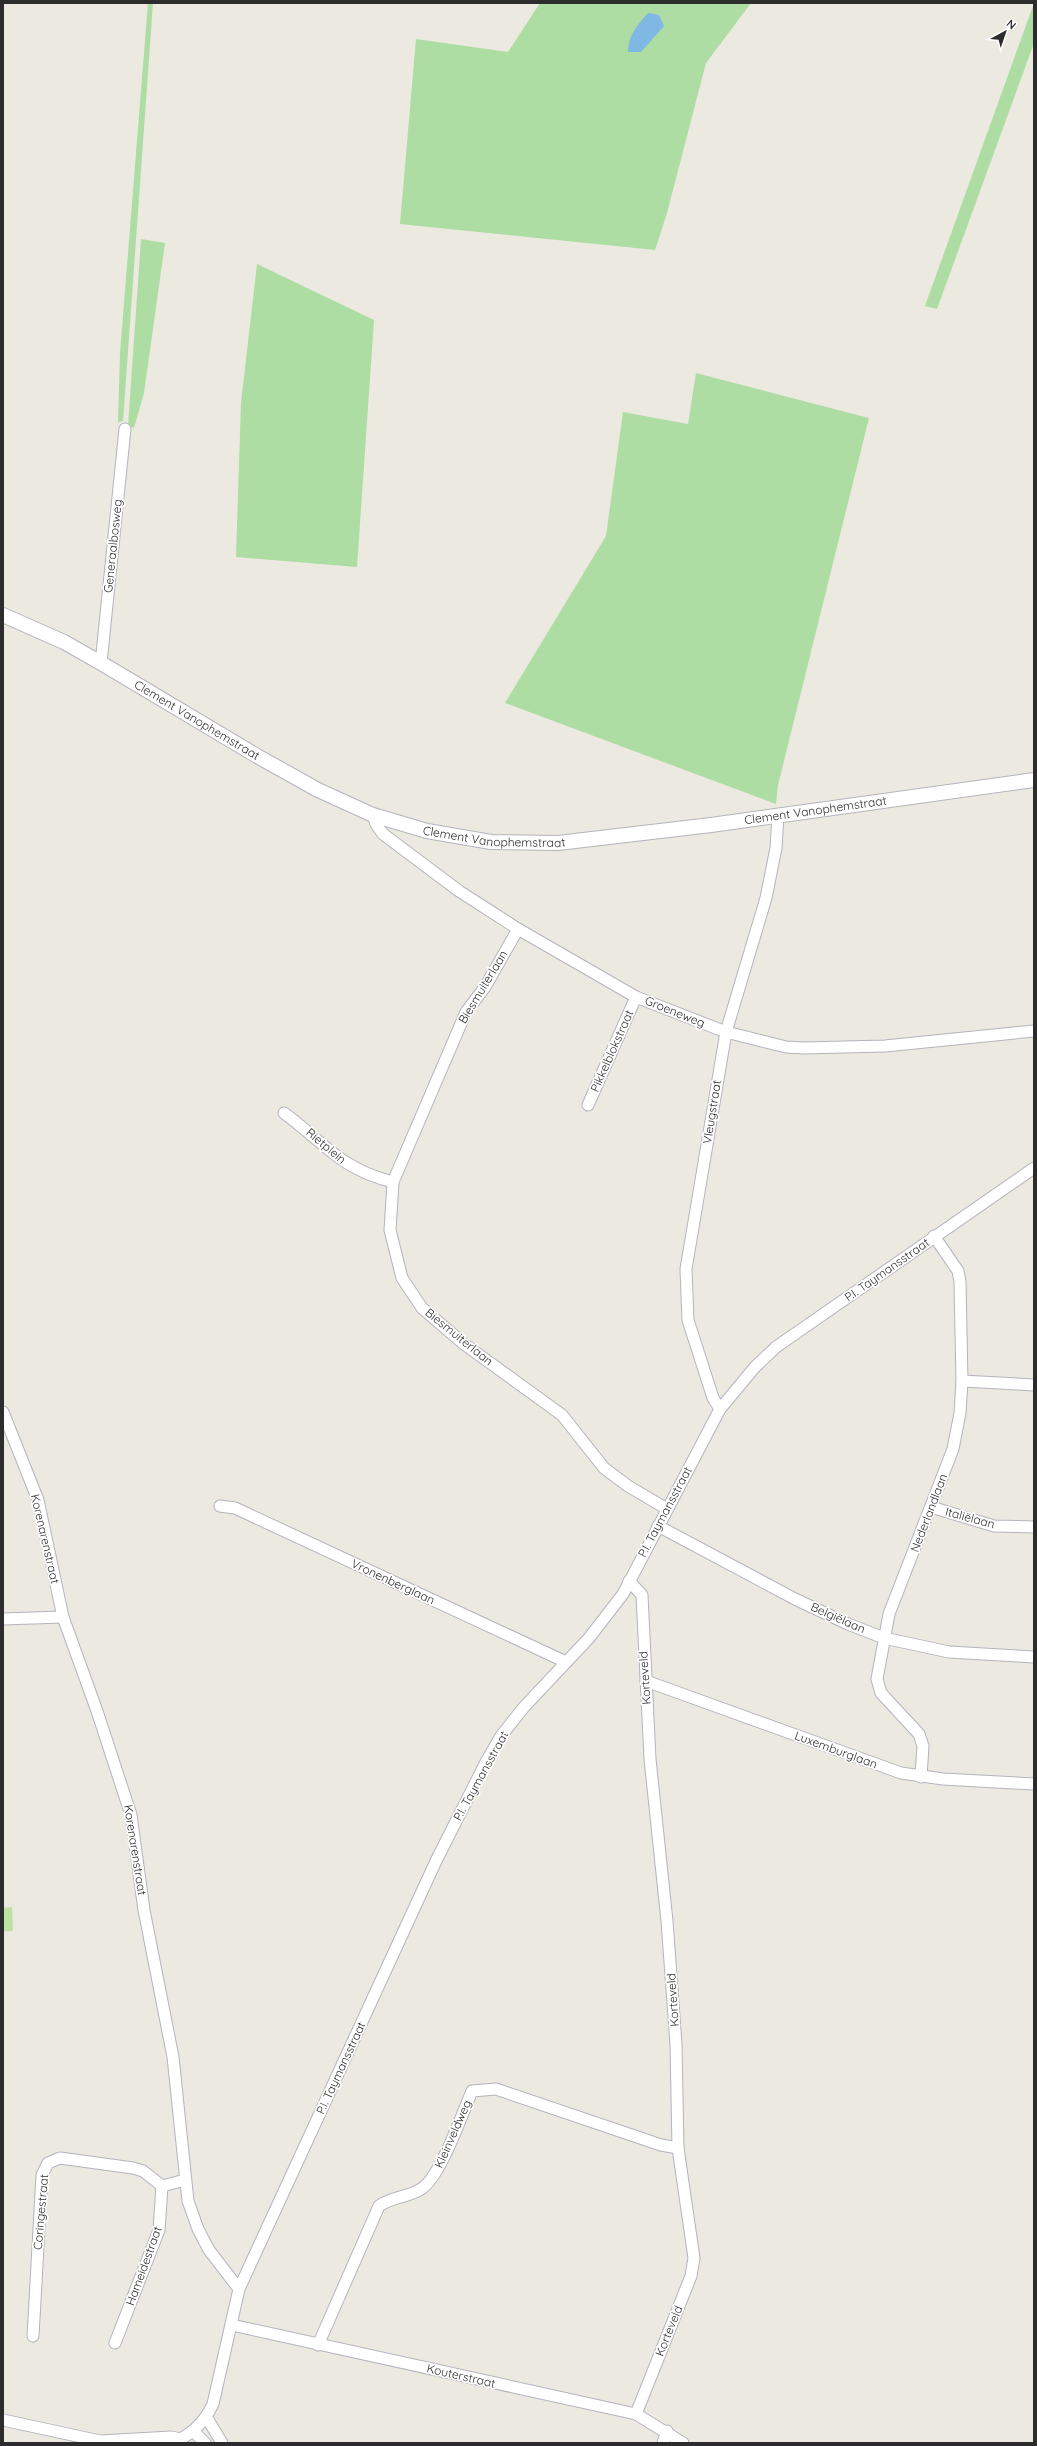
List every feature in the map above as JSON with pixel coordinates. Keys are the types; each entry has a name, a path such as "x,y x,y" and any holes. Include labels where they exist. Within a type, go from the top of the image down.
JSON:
{"street":[{"name":"Generaalbosweg","path":"101,663 125,429"},
{"name":"Clement Vanophemstraat","path":"3,615 64,642 256,756 318,790 373,814 427,831 491,842 551,843 778,815 1034,780"},
{"name":"Groeneweg","path":"373,814 376,824 383,834 459,891 518,929 636,997 726,1032 786,1047 804,1048 885,1046 1034,1031"},
{"name":"Vleugstraat","path":"720,1409 710,1391 688,1320 686,1269 726,1032 766,898 776,848 779,825 778,815"},
{"name":"Biesmuiterlaan","path":"518,929 486,987 466,1012 393,1182 390,1230 402,1278 422,1308 464,1344 562,1415 604,1468 628,1486 667,1509"},
{"name":"Pikkelblokstraat","path":"588,1105 636,997"},
{"name":"Rietplein","path":"284,1113 313,1134 330,1153 347,1165 360,1172 393,1182"},
{"name":"P.I. Taymansstraat","path":"177,2441 193,2431 207,2418 213,2404 239,2289 433,1868 486,1762 501,1736 524,1707 589,1638 623,1594 720,1409 755,1367 776,1347 1034,1168"},
{"name":"Nederlandlaan","path":"921,1777 924,1746 919,1734 881,1693 876,1679 889,1614 953,1449 960,1413 962,1381 958,1272 934,1236"},
{"path":"962,1381 1034,1385"},
{"name":"Korenarenstraat","path":"3,1412 38,1500 63,1618 118,1772 131,1815 144,1910 173,2057 188,2201 198,2229 209,2250 239,2289"},
{"name":"Vronenberglaan","path":"220,1506 235,1508 566,1662"},
{"name":"Italiëlaan","path":"931,1507 994,1526 1034,1527"},
{"name":"Belgiëlaan","path":"658,1526 795,1599 848,1624 884,1638 949,1652 1034,1657"},
{"name":"Korteveld","path":"629,1581 642,1595 650,1759 667,1921 675,2036 678,2148 693,2264 691,2276 636,2414"},
{"path":"3,1619 63,1618"},
{"name":"Luxemburglaan","path":"646,1681 901,1773 921,1777 1034,1784"},
{"name":"Kleinveldweg","path":"318,2345 379,2206 390,2198 407,2196 423,2188 436,2174 472,2092 496,2089 661,2145 678,2148"},
{"name":"Coringestraat","path":"33,2336 42,2175 48,2163 60,2158 133,2168 143,2171 162,2186"},
{"path":"162,2186 185,2180"},
{"name":"Hameidestraat","path":"115,2343 159,2230 162,2186"},
{"name":"Kouterstraat","path":"232,2325 636,2414 667,2431 683,2443"},
{"path":"207,2418 222,2443"},
{"path":"3,2420 100,2441 171,2436 177,2441"},
{"path":"193,2431 205,2443"},
{"path":"663,2443 667,2431"}],"green space":[{"path":"148,3 153,3 123,421 118,422 120,353"},
{"path":"540,3 751,3 706,63 667,213 655,250 400,224 416,39 508,52"},
{"path":"1034,3 1034,43 937,309 925,306"},
{"path":"141,239 165,243 144,393 134,428 128,426"},
{"path":"257,264 374,320 357,567 236,557 241,403"},
{"path":"696,373 869,418 778,785 776,804 505,703 606,536 623,412 688,424"},
{"path":"12,1907 13,1931 3,1931 3,1908"}],"water":[{"path":"648,13 659,15 664,26 641,52 628,52 631,36"}]}
